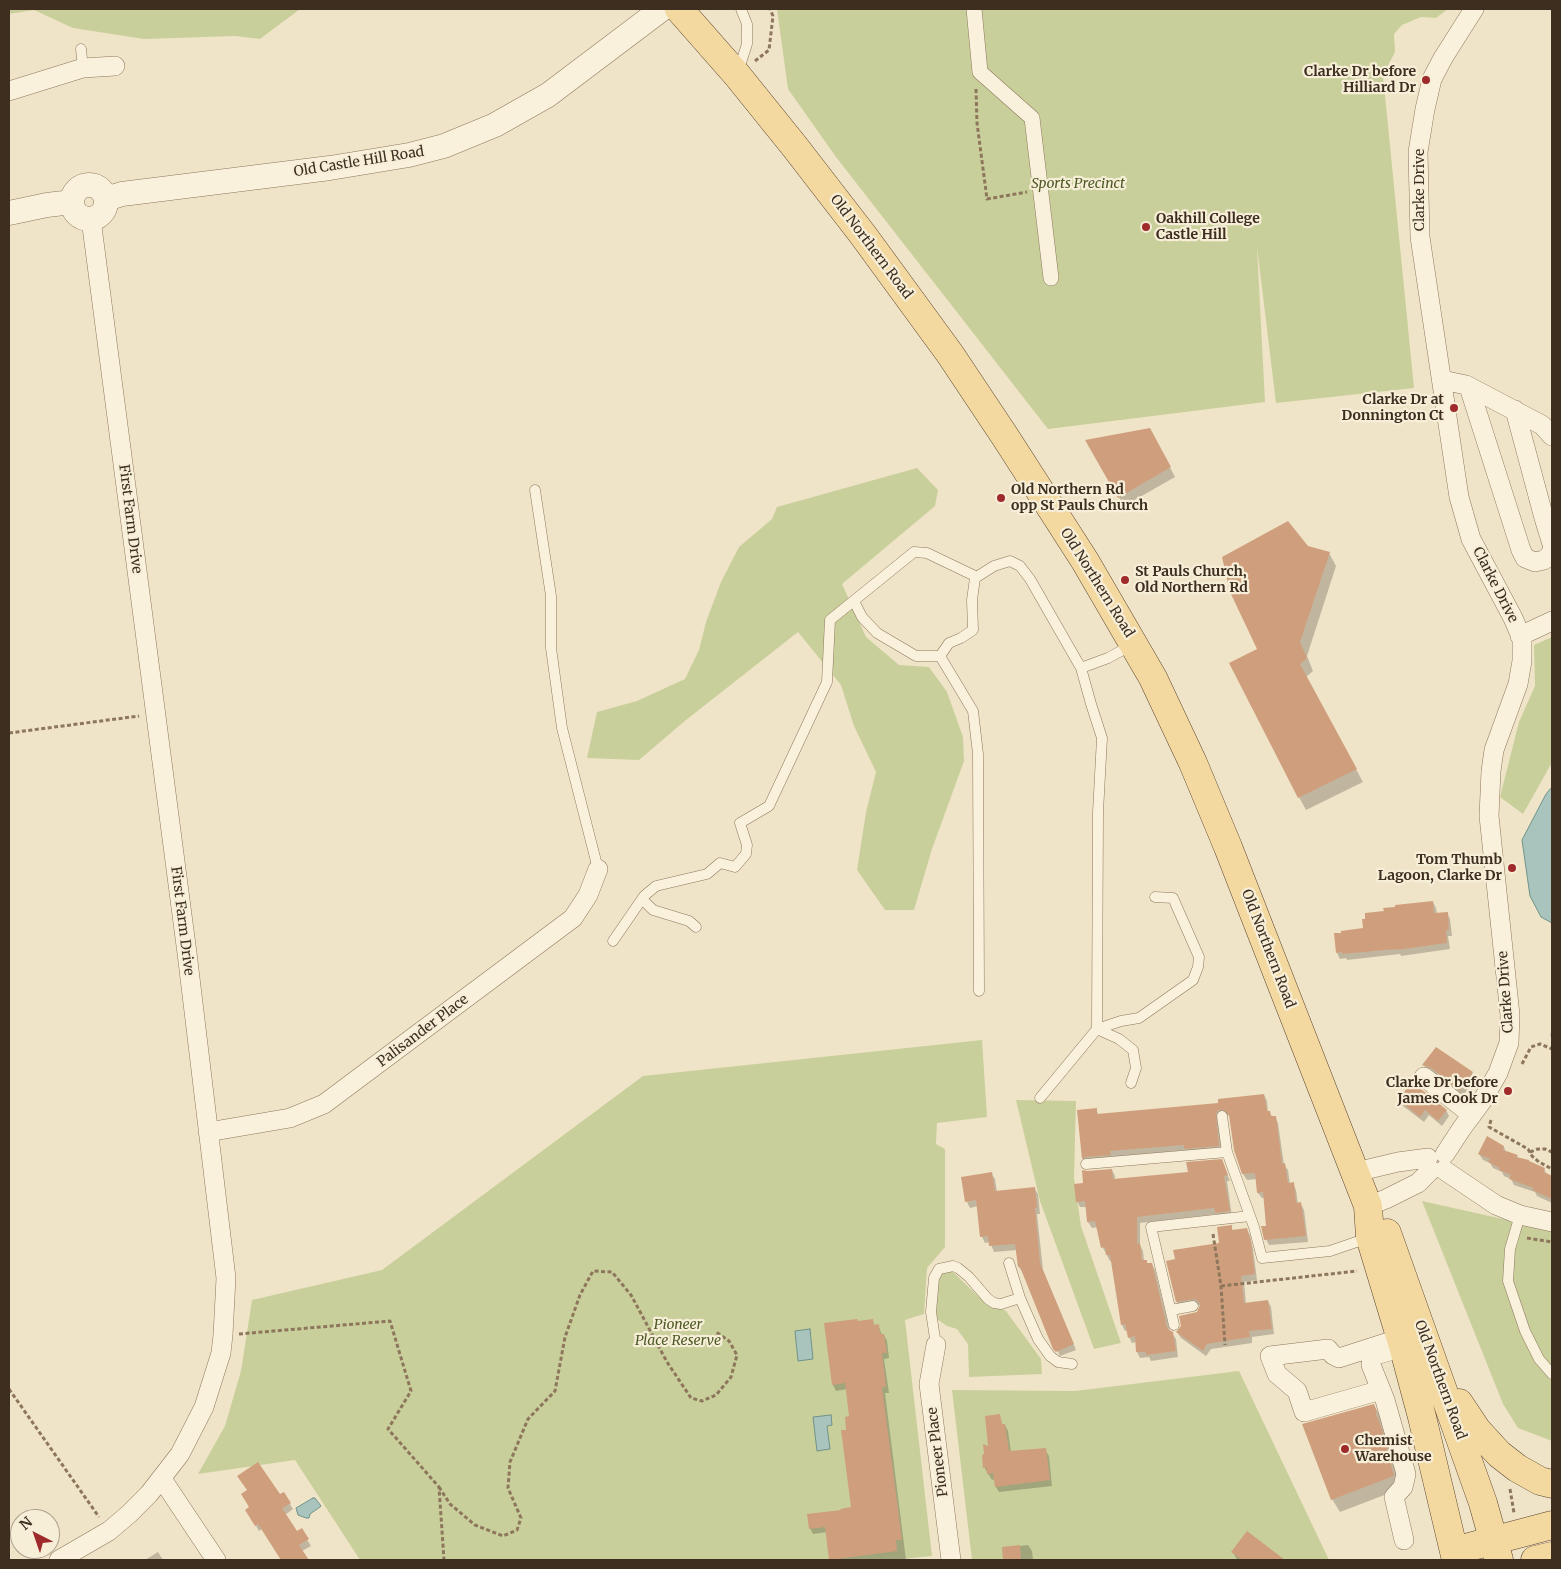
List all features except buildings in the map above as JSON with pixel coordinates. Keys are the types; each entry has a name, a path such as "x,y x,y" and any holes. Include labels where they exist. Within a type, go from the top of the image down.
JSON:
{"main road":[{"name":"Old Northern Road","path":"679,9 746,68 795,147 863,235 950,354 1080,554 1153,678 1193,763 1232,856 1368,1206 1370,1237 1402,1342 1455,1555"},
{"name":"Old Northern Road","path":"1368,1206 1385,1228 1434,1361 1483,1503 1497,1550"},
{"path":"1434,1361 1477,1430 1491,1448 1517,1468 1540,1481 1552,1484"},
{"path":"1455,1555 1497,1550 1552,1525"},
{"path":"1536,1560 1552,1556"}],"street":[{"name":"Old Castle Hill Road","path":"106,199 122,194 338,167 409,156 444,146 495,126 548,95 662,9"},
{"path":"974,9 980,72 1032,118 1051,278"},
{"name":"Clarke Drive","path":"1368,1206 1418,1183 1437,1163 1482,1102 1498,1073 1509,1043 1510,1015 1489,816 1494,750 1518,684 1522,661 1522,639 1472,540 1459,497 1420,237 1418,152 1425,109 1432,80 1443,58 1474,9"},
{"path":"9,91 82,58 115,66"},
{"path":"85,186 96,186 106,199 106,205 101,215 91,219 80,217 73,208 72,202 76,192 85,186"},
{"path":"9,213 72,202"},
{"name":"First Farm Drive","path":"59,1560 109,1531 129,1514 162,1479 180,1454 204,1406 220,1353 223,1335 226,1278 187,953 91,219"},
{"path":"1442,380 1469,386 1542,425 1552,436"},
{"path":"1469,386 1521,550 1525,558 1536,562 1544,560 1551,555 1544,518 1514,410"},
{"path":"1520,636 1552,621"},
{"name":"Palisander Place","path":"208,1132 290,1118 324,1104 573,918 588,895 598,869"},
{"path":"1424,1077 1472,1115"},
{"path":"1356,1172 1398,1162 1437,1163 1496,1205 1520,1215 1552,1222"},
{"path":"1402,1342 1372,1356 1371,1365 1381,1390 1406,1474 1402,1487 1394,1497 1404,1540"},
{"path":"1381,1390 1304,1412 1297,1391 1277,1374 1270,1356 1328,1349 1332,1355 1339,1358 1402,1342"},
{"name":"Pioneer Place","path":"936,1345 929,1384 951,1560"},
{"path":"162,1479 216,1560"}],"lane":[{"path":"741,9 747,24 746,68"},
{"path":"535,490 551,596 551,648 562,728 598,869"},
{"path":"613,941 642,899 656,886 707,874 720,864 736,867 746,854 747,845 740,823 769,806 827,682 830,620 914,552 928,553 977,577"},
{"path":"940,656 949,644 973,630 972,600 975,578 994,566 1010,562 1020,566 1030,579 1082,668 1102,738 1098,812 1097,1029"},
{"path":"854,601 862,616 877,633 916,656 940,656"},
{"path":"1082,668 1108,658 1134,644"},
{"path":"940,656 973,711 978,754 979,992"},
{"path":"1040,1098 1097,1029 1121,1021 1139,1018 1193,980 1198,967 1199,957 1173,898 1155,897"},
{"path":"642,899 653,910 689,921 696,927"},
{"path":"1097,1029 1119,1039 1133,1050 1136,1068 1132,1083"},
{"path":"1222,1116 1228,1152 1262,1258 1330,1251 1370,1237"},
{"path":"1086,1164 1228,1152"},
{"path":"1520,1215 1510,1249 1508,1281 1525,1331 1539,1359 1552,1374"},
{"path":"1174,1325 1151,1227 1250,1216"},
{"path":"1009,1263 1020,1298 1038,1339 1050,1356 1058,1362 1072,1364"},
{"path":"936,1345 931,1312 934,1278 939,1269 953,1266 958,1268 994,1303 1002,1304 1020,1298"},
{"path":"1171,1310 1193,1306"}],"path":[{"path":"746,68 769,50 773,16 770,9"},
{"path":"980,72 976,86 977,123 987,199 1040,190"},
{"path":"9,733 155,714"},
{"path":"1521,1065 1531,1047 1540,1044 1552,1049"},
{"path":"1493,1115 1489,1127 1528,1149 1539,1162 1552,1169"},
{"path":"1530,1152 1538,1148 1552,1152"},
{"path":"1212,1220 1221,1286 1225,1345"},
{"path":"1514,1235 1552,1242"},
{"path":"1221,1286 1380,1268"},
{"path":"223,1335 390,1321 411,1391 388,1429 439,1487 450,1504 475,1525 503,1536 517,1530 521,1518 508,1488 510,1462 528,1420 555,1391 565,1337 580,1295 593,1271 612,1272 631,1295 667,1362 692,1398 702,1401 716,1394 730,1377 737,1355 729,1341 716,1332"},
{"path":"9,1389 109,1531"},
{"path":"1510,1483 1515,1521"},
{"path":"439,1487 444,1560"}],"green space":[{"path":"9,9 300,9 260,39 235,36 144,39 73,28 34,10 9,14"},
{"name":"Sports Precinct","path":"777,9 1448,9 1436,18 1421,17 1402,25 1394,34 1395,52 1383,75 1414,388 1276,403 1257,247 1265,402 1048,429 836,157 788,89"},
{"path":"917,468 938,490 935,506 842,584 866,637 899,665 929,667 947,692 963,737 964,761 932,849 914,910 885,910 857,870 866,812 876,772 854,726 841,685 798,632 686,720 639,760 587,758 597,712 637,701 685,679 699,650 706,622 721,582 739,547 772,519 777,507"},
{"path":"1552,637 1552,764 1523,814 1500,797 1519,722 1535,686 1534,645"},
{"name":"Pioneer Place Reserve","path":"982,1040 987,1117 937,1123 936,1144 945,1149 945,1247 927,1268 924,1314 905,1320 932,1556 894,1560 360,1560 295,1460 198,1474 225,1426 241,1371 252,1300 382,1270 643,1076"},
{"path":"1016,1100 1076,1101 1074,1178 1081,1226 1121,1343 1094,1349 1040,1201"},
{"path":"1422,1201 1552,1230 1552,1441 1518,1428 1503,1404"},
{"path":"950,1269 979,1297 1006,1311 1041,1359 1042,1374 969,1377 968,1344 957,1329 947,1326 937,1319 934,1309 931,1281 943,1271"},
{"path":"1239,1371 1329,1560 972,1560 952,1390 1075,1391"}],"water":[{"path":"1552,787 1552,923 1541,917 1530,896 1522,840 1546,794"},
{"path":"810,1329 813,1359 798,1361 795,1331"},
{"path":"831,1415 832,1425 827,1426 830,1449 817,1451 813,1417"},
{"path":"313,1498 321,1506 310,1514 309,1518 298,1515 296,1508"}],"place":[{"name":"Clarke Dr before Hilliard Dr","path":"1426,80"},
{"name":"Oakhill College Castle Hill","path":"1146,227"},
{"name":"Clarke Dr at Donnington Ct","path":"1454,408"},
{"name":"Old Northern Rd opp St Pauls Church","path":"1001,498"},
{"name":"St Pauls Church, Old Northern Rd","path":"1125,580"},
{"name":"Tom Thumb Lagoon, Clarke Dr","path":"1512,868"},
{"name":"Clarke Dr before James Cook Dr","path":"1508,1091"},
{"name":"Chemist Warehouse","path":"1345,1449"}]}
